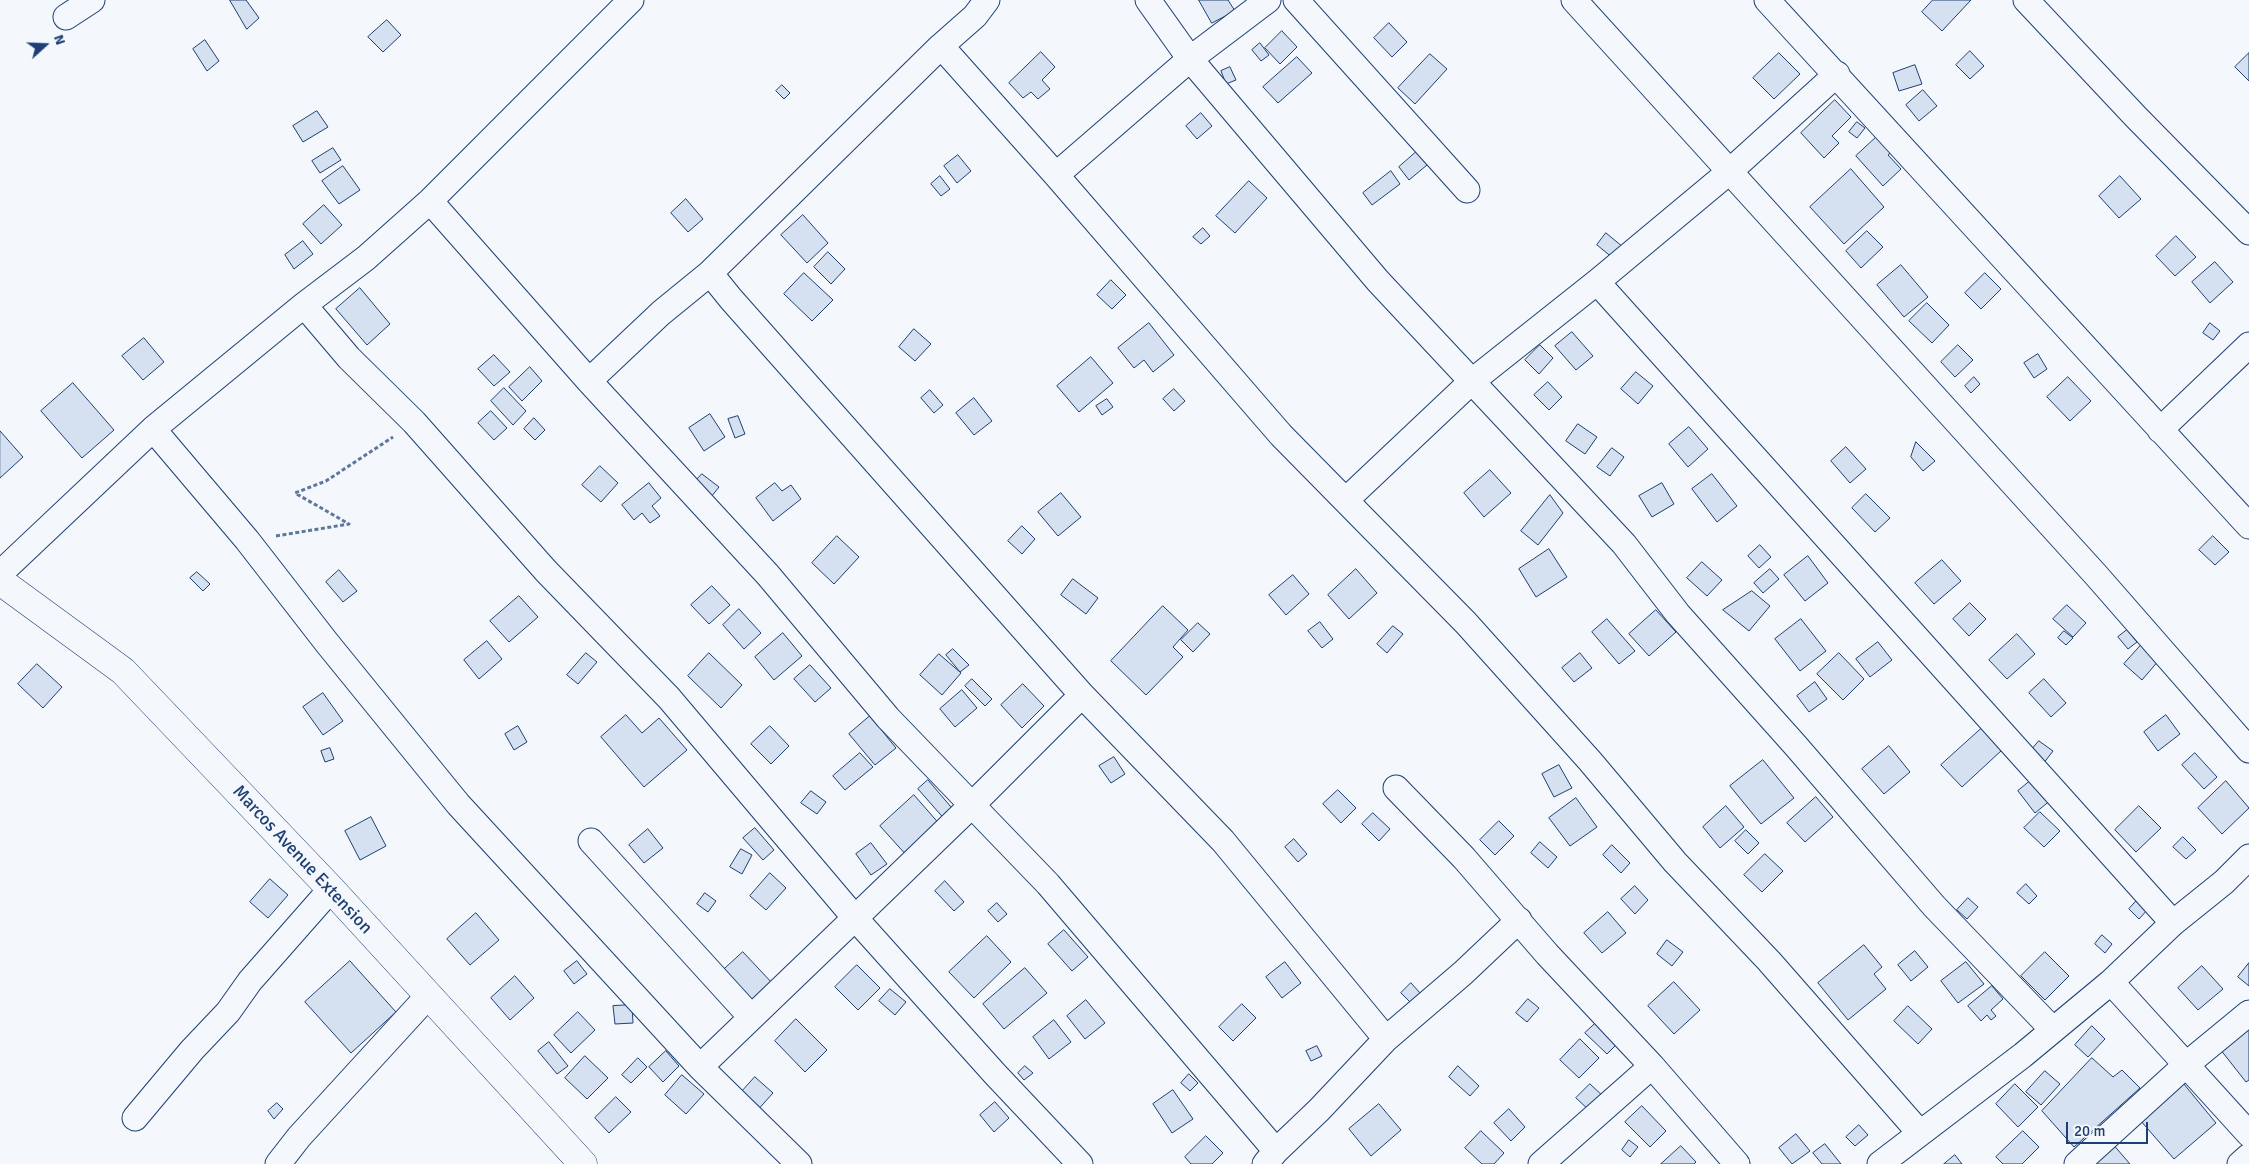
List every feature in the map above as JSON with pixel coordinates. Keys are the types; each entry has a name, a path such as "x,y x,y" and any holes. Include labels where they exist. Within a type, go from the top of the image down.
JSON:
{"street":[{"path":"66,17 92,0"},
{"path":"2,571 153,429 304,305 366,258 430,201 631,0"},
{"path":"589,381 662,312 710,272 941,46 975,16 987,0"},
{"path":"1148,0 1190,59 1378,281 1624,544 1678,614 1796,746 1934,906 2053,1030"},
{"path":"1056,175 1190,59 1268,0"},
{"path":"1296,0 1467,190"},
{"path":"1574,0 2096,575 2249,750"},
{"path":"1767,0 1837,74 2249,526"},
{"path":"2026,0 2136,117 2249,232"},
{"path":"941,46 1056,175 1281,435 1473,631 1590,761 1676,862 1776,968 1919,1132"},
{"path":"1346,500 1471,382 1597,282 1729,172 1837,74"},
{"path":"430,201 589,381 768,575 888,718 1054,891 1270,1157 1320,1110 1386,1039 1463,973 1519,920"},
{"path":"710,272 731,299 1082,695 1223,841 1386,1039"},
{"path":"1597,282 1938,658 2173,923"},
{"path":"304,305 349,358 414,422 546,572 670,698 856,918 995,1074 1080,1164"},
{"path":"2160,430 2249,345"},
{"path":"153,429 247,540 327,643 458,804 700,1067 799,1164"},
{"name":"Marcos Avenue Extension","path":"2,571 123,671 331,889 583,1164"},
{"path":"700,1067 856,918 1082,695"},
{"path":"1396,788 1464,858 1547,954 1652,1066 1737,1164"},
{"path":"590,841 751,1017"},
{"path":"1880,1164 2053,1030 2111,982 2173,923 2224,882 2249,857"},
{"path":"135,1118 192,1050 228,1012 250,981 331,889"},
{"path":"2111,982 2249,1134"},
{"path":"278,1164 299,1137 428,996"},
{"path":"2077,1164 2187,1064 2249,1013"},
{"path":"1541,1164 1652,1066"},
{"path":"2240,1164 2249,1156"}],"path":[{"path":"247,540 350,524 295,493 326,481 414,422"}],"building":[{"path":"230,0 246,0 259,18 247,29"},
{"path":"1199,0 1228,0 1235,11 1212,23"},
{"path":"1933,0 1971,0 1942,31 1922,12"},
{"path":"387,20 401,35 383,52 368,37"},
{"path":"1389,23 1407,42 1392,57 1374,38"},
{"path":"1282,31 1297,47 1280,64 1265,48"},
{"path":"205,40 219,61 207,71 193,49"},
{"path":"1260,43 1269,55 1261,61 1252,50"},
{"path":"1970,51 1984,66 1970,79 1956,65"},
{"path":"1041,52 1055,67 1042,80 1050,89 1038,99 1031,92 1023,98 1009,83"},
{"path":"1779,53 1800,74 1774,99 1753,78"},
{"path":"2249,53 2249,81 2235,67"},
{"path":"1430,54 1447,69 1415,104 1398,88"},
{"path":"1297,57 1312,73 1278,103 1263,87"},
{"path":"1915,65 1922,84 1899,91 1893,73"},
{"path":"1230,67 1236,80 1226,84 1221,71"},
{"path":"782,85 790,93 784,99 776,91"},
{"path":"1923,90 1937,106 1919,121 1906,105"},
{"path":"1835,100 1851,117 1832,136 1839,143 1824,158 1801,133"},
{"path":"317,111 328,127 303,142 293,126"},
{"path":"1201,113 1212,126 1197,139 1186,126"},
{"path":"1857,122 1865,128 1857,138 1849,132"},
{"path":"1883,131 1898,147 1888,155 1901,169 1883,186 1856,156"},
{"path":"1422,147 1433,160 1409,180 1399,167"},
{"path":"333,148 341,160 320,173 312,161"},
{"path":"958,155 971,171 957,183 944,166"},
{"path":"343,166 360,190 339,204 322,181"},
{"path":"1851,169 1884,207 1844,244 1810,207"},
{"path":"1391,171 1400,184 1372,205 1363,193"},
{"path":"940,176 950,189 941,196 931,184"},
{"path":"2120,176 2141,199 2119,218 2099,196"},
{"path":"1249,181 1267,198 1235,233 1216,216"},
{"path":"686,199 703,219 688,232 671,213"},
{"path":"324,205 342,225 321,244 303,224"},
{"path":"803,215 828,243 807,263 781,235"},
{"path":"1203,228 1210,236 1201,244 1193,237"},
{"path":"1867,231 1883,247 1861,268 1846,251"},
{"path":"1606,233 1623,247 1613,258 1597,245"},
{"path":"2176,236 2196,257 2175,276 2156,256"},
{"path":"303,241 313,254 294,269 285,255"},
{"path":"828,252 845,269 831,284 814,267"},
{"path":"2215,262 2233,282 2210,303 2192,282"},
{"path":"1901,265 1928,297 1904,317 1877,285"},
{"path":"804,273 833,300 812,321 784,294"},
{"path":"1985,273 2001,289 1981,309 1965,293"},
{"path":"1111,280 1126,295 1112,309 1097,295"},
{"path":"360,288 390,324 367,345 336,309"},
{"path":"1927,303 1949,325 1932,343 1909,321"},
{"path":"1149,323 1174,355 1153,372 1144,360 1134,368 1118,348"},
{"path":"2210,323 2220,331 2213,340 2203,333"},
{"path":"914,329 931,344 915,361 899,347"},
{"path":"1572,332 1593,356 1576,370 1555,346"},
{"path":"144,338 164,362 143,380 122,356"},
{"path":"1540,345 1553,358 1539,374 1525,360"},
{"path":"1958,345 1973,360 1955,377 1941,362"},
{"path":"2038,354 2047,369 2034,378 2024,363"},
{"path":"494,355 510,372 494,386 478,369"},
{"path":"1091,357 1113,383 1079,412 1057,386"},
{"path":"530,367 542,381 522,401 509,387"},
{"path":"1636,372 1653,386 1638,404 1621,389"},
{"path":"1974,377 1980,384 1971,393 1965,386"},
{"path":"2068,377 2091,401 2070,421 2047,397"},
{"path":"1548,382 1562,397 1549,410 1534,395"},
{"path":"73,383 114,430 82,458 41,411"},
{"path":"504,388 526,411 513,425 491,401"},
{"path":"1174,389 1185,401 1174,411 1163,399"},
{"path":"930,390 943,405 934,413 921,398"},
{"path":"974,398 992,421 974,435 956,413"},
{"path":"1107,399 1113,407 1102,415 1096,406"},
{"path":"491,411 507,428 494,440 478,423"},
{"path":"710,414 725,437 704,451 689,428"},
{"path":"738,416 745,434 735,438 728,419"},
{"path":"534,418 545,430 535,440 524,429"},
{"path":"1578,424 1597,437 1585,454 1566,441"},
{"path":"1689,427 1708,449 1688,467 1669,444"},
{"path":"0,431 23,457 0,478"},
{"path":"1916,442 1935,461 1923,471 1911,457"},
{"path":"1846,447 1866,469 1850,483 1831,461"},
{"path":"1612,448 1624,457 1610,476 1597,467"},
{"path":"600,466 618,483 601,502 582,485"},
{"path":"1490,470 1511,493 1484,517 1464,493"},
{"path":"702,474 719,487 711,497 694,483"},
{"path":"1712,474 1737,506 1717,522 1692,489"},
{"path":"649,483 661,498 652,506 660,516 650,523 642,513 634,520 622,505"},
{"path":"775,483 782,491 791,485 801,499 773,521 756,498"},
{"path":"1662,483 1674,504 1652,517 1639,496"},
{"path":"1061,493 1081,517 1058,536 1038,512"},
{"path":"1866,494 1890,518 1875,532 1852,508"},
{"path":"1550,495 1563,513 1538,545 1521,531"},
{"path":"1022,526 1035,539 1022,554 1008,541"},
{"path":"837,536 859,557 834,584 812,563"},
{"path":"2213,536 2229,552 2215,565 2199,550"},
{"path":"1760,545 1771,557 1759,568 1748,556"},
{"path":"1549,549 1567,577 1536,597 1519,569"},
{"path":"1808,556 1828,583 1805,601 1784,575"},
{"path":"1942,560 1961,581 1934,604 1915,583"},
{"path":"1702,562 1722,580 1707,596 1687,578"},
{"path":"1356,569 1377,593 1349,619 1328,595"},
{"path":"1770,569 1779,579 1763,593 1754,583"},
{"path":"339,570 357,591 343,602 326,582"},
{"path":"197,572 210,584 203,591 190,578"},
{"path":"1293,575 1309,594 1286,615 1269,595"},
{"path":"1073,579 1098,598 1086,614 1061,595"},
{"path":"712,586 730,605 709,624 691,605"},
{"path":"1752,591 1770,606 1749,631 1723,610"},
{"path":"519,596 538,617 509,642 490,621"},
{"path":"1970,603 1986,619 1969,636 1953,619"},
{"path":"2067,605 2086,623 2073,637 2053,619"},
{"path":"1163,606 1188,630 1173,647 1183,657 1146,695 1111,661"},
{"path":"739,609 761,633 744,649 723,625"},
{"path":"1656,610 1676,632 1649,656 1629,634"},
{"path":"1607,619 1635,651 1619,664 1592,632"},
{"path":"1801,619 1826,651 1800,671 1775,639"},
{"path":"1320,622 1333,639 1322,648 1308,631"},
{"path":"1198,623 1210,634 1193,652 1181,640"},
{"path":"1393,626 1403,634 1387,653 1377,644"},
{"path":"2127,630 2137,642 2128,649 2118,637"},
{"path":"2064,631 2073,638 2066,645 2058,638"},
{"path":"783,633 802,656 774,680 755,657"},
{"path":"2017,634 2035,654 2007,679 1989,660"},
{"path":"487,641 502,659 479,679 464,660"},
{"path":"1878,642 1892,660 1870,677 1856,659"},
{"path":"2143,643 2160,659 2142,680 2124,664"},
{"path":"953,649 969,665 960,672 946,655"},
{"path":"586,653 597,662 578,684 567,675"},
{"path":"709,653 742,685 721,708 688,676"},
{"path":"1580,653 1592,668 1574,682 1562,668"},
{"path":"1839,653 1864,679 1843,700 1817,674"},
{"path":"939,654 961,673 942,695 920,675"},
{"path":"37,664 62,687 43,708 18,684"},
{"path":"810,665 831,688 815,702 794,679"},
{"path":"972,679 992,699 985,706 965,686"},
{"path":"2044,679 2066,703 2051,717 2029,693"},
{"path":"1815,682 1827,699 1809,712 1797,696"},
{"path":"1023,684 1044,706 1022,728 1001,705"},
{"path":"962,690 977,708 955,727 940,709"},
{"path":"323,693 343,721 323,735 303,707"},
{"path":"626,715 642,733 659,718 687,750 644,787 601,737"},
{"path":"2166,715 2180,734 2158,751 2144,732"},
{"path":"870,716 896,748 875,765 849,734"},
{"path":"518,726 527,742 514,750 505,734"},
{"path":"770,726 789,746 771,764 751,744"},
{"path":"1982,728 2002,750 1962,787 1941,765"},
{"path":"2039,741 2053,751 2043,764 2029,753"},
{"path":"1889,746 1910,772 1884,794 1862,769"},
{"path":"330,748 334,759 325,762 321,751"},
{"path":"860,753 873,767 845,790 833,776"},
{"path":"2195,753 2217,777 2204,789 2182,765"},
{"path":"1114,757 1125,774 1111,783 1099,766"},
{"path":"1763,760 1794,798 1761,824 1730,786"},
{"path":"1559,765 1572,788 1554,797 1542,774"},
{"path":"2035,777 2052,799 2035,813 2018,791"},
{"path":"928,780 957,814 947,822 918,789"},
{"path":"2226,781 2249,808 2222,834 2198,808"},
{"path":"1338,790 1356,808 1341,823 1323,804"},
{"path":"811,791 826,802 817,814 801,803"},
{"path":"914,795 942,827 908,857 880,826"},
{"path":"1816,797 1833,817 1805,842 1787,823"},
{"path":"1576,798 1597,827 1570,846 1549,818"},
{"path":"1726,806 1744,827 1720,848 1703,827"},
{"path":"2139,806 2161,828 2136,852 2115,830"},
{"path":"2040,812 2060,831 2044,847 2024,828"},
{"path":"1373,813 1390,829 1379,841 1362,824"},
{"path":"371,817 386,846 360,860 345,831"},
{"path":"1499,821 1514,836 1495,855 1480,840"},
{"path":"755,828 774,850 763,860 743,838"},
{"path":"648,829 663,848 644,863 629,845"},
{"path":"1746,830 1759,843 1748,854 1735,841"},
{"path":"2183,837 2196,850 2186,859 2173,847"},
{"path":"1294,839 1307,854 1298,862 1285,847"},
{"path":"1540,842 1557,857 1548,868 1531,853"},
{"path":"871,843 887,864 871,875 856,854"},
{"path":"1612,845 1630,863 1621,873 1603,855"},
{"path":"741,849 752,855 742,874 730,867"},
{"path":"1765,854 1783,871 1762,892 1744,875"},
{"path":"770,873 786,888 766,910 750,896"},
{"path":"270,879 288,895 268,918 250,902"},
{"path":"945,881 964,902 954,911 935,891"},
{"path":"2026,884 2037,896 2029,904 2017,893"},
{"path":"1635,886 1648,900 1635,914 1621,899"},
{"path":"705,893 716,901 708,912 697,904"},
{"path":"2140,897 2150,907 2139,919 2129,909"},
{"path":"1968,898 1978,907 1967,919 1957,910"},
{"path":"997,903 1007,914 998,922 988,911"},
{"path":"1608,912 1626,933 1602,953 1584,933"},
{"path":"476,913 499,940 470,965 447,939"},
{"path":"1064,930 1088,957 1072,971 1048,944"},
{"path":"2102,935 2112,944 2105,953 2095,944"},
{"path":"987,936 1011,962 974,998 949,972"},
{"path":"1667,940 1683,952 1672,966 1657,954"},
{"path":"1864,945 1882,967 1874,974 1886,989 1848,1020 1818,983"},
{"path":"1915,951 1928,967 1911,981 1898,965"},
{"path":"743,952 773,984 749,1006 719,974"},
{"path":"2045,952 2069,976 2045,1000 2021,976"},
{"path":"350,961 396,1012 351,1053 305,1002"},
{"path":"577,961 587,974 574,984 564,971"},
{"path":"1285,962 1301,983 1282,998 1266,977"},
{"path":"1966,962 1984,984 1958,1003 1941,981"},
{"path":"2249,963 2249,986 2238,977"},
{"path":"857,965 880,988 858,1010 835,987"},
{"path":"2202,966 2223,989 2198,1010 2178,988"},
{"path":"1025,968 1047,993 1004,1029 983,1004"},
{"path":"515,976 534,998 510,1020 491,998"},
{"path":"1674,982 1700,1010 1674,1034 1648,1006"},
{"path":"1411,983 1421,994 1411,1003 1401,993"},
{"path":"1992,986 2003,999 1991,1010 1996,1016 1991,1020 1987,1015 1981,1021 1968,1006"},
{"path":"890,989 906,1002 895,1015 879,1001"},
{"path":"1528,999 1539,1008 1527,1022 1516,1013"},
{"path":"1086,1000 1105,1023 1085,1039 1067,1016"},
{"path":"1242,1004 1256,1018 1233,1041 1219,1027"},
{"path":"632,1005 633,1023 615,1024 613,1006"},
{"path":"1908,1006 1932,1029 1918,1044 1894,1021"},
{"path":"578,1012 595,1030 571,1053 554,1035"},
{"path":"796,1019 827,1050 805,1072 775,1041"},
{"path":"1054,1020 1071,1042 1049,1059 1033,1037"},
{"path":"1597,1022 1618,1043 1607,1054 1585,1033"},
{"path":"2092,1026 2105,1039 2088,1057 2075,1045"},
{"path":"2249,1027 2249,1080 2246,1082 2220,1049"},
{"path":"1580,1039 1599,1058 1579,1078 1560,1060"},
{"path":"549,1042 568,1066 557,1074 538,1051"},
{"path":"1317,1046 1322,1056 1311,1061 1306,1051"},
{"path":"666,1051 679,1066 663,1082 649,1067"},
{"path":"585,1056 608,1078 587,1099 565,1078"},
{"path":"638,1058 647,1067 631,1083 622,1075"},
{"path":"2092,1058 2113,1077 2122,1070 2140,1088 2074,1147 2042,1111"},
{"path":"1025,1066 1033,1073 1024,1080 1018,1073"},
{"path":"1458,1066 1479,1086 1470,1096 1449,1077"},
{"path":"2045,1071 2060,1084 2041,1105 2026,1092"},
{"path":"1189,1074 1198,1083 1190,1091 1181,1083"},
{"path":"682,1075 704,1094 686,1114 665,1095"},
{"path":"755,1077 773,1093 755,1113 737,1097"},
{"path":"2183,1083 2216,1123 2174,1159 2140,1120"},
{"path":"1590,1084 1604,1097 1591,1112 1576,1098"},
{"path":"2015,1084 2038,1107 2018,1127 1996,1104"},
{"path":"1173,1090 1193,1119 1172,1133 1153,1104"},
{"path":"616,1097 631,1112 609,1133 595,1118"},
{"path":"995,1102 1009,1118 994,1132 980,1115"},
{"path":"277,1103 283,1109 274,1119 268,1111"},
{"path":"1379,1104 1401,1130 1371,1156 1349,1129"},
{"path":"1642,1106 1666,1131 1650,1147 1625,1122"},
{"path":"1509,1109 1525,1127 1511,1141 1494,1123"},
{"path":"1859,1125 1868,1135 1855,1146 1846,1137"},
{"path":"1481,1131 1504,1153 1494,1164 1482,1164 1465,1148"},
{"path":"2023,1131 2039,1147 2022,1164 2003,1164 1996,1157"},
{"path":"1796,1134 1810,1151 1792,1164 1779,1148"},
{"path":"1206,1136 1223,1153 1212,1164 1191,1164 1185,1157"},
{"path":"1629,1140 1638,1147 1630,1157 1622,1150"},
{"path":"2111,1142 2130,1164 2096,1164 2092,1159"},
{"path":"1825,1144 1841,1164 1822,1164 1813,1153"},
{"path":"1681,1146 1696,1162 1694,1164 1661,1164"},
{"path":"1955,1155 1962,1164 1944,1164"}]}
